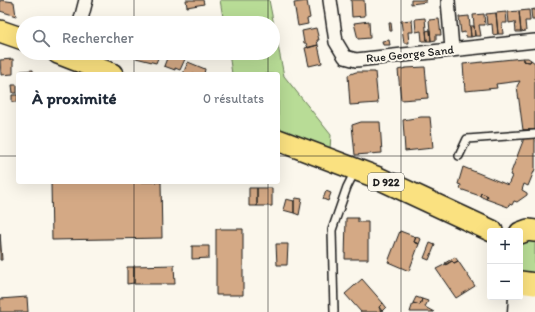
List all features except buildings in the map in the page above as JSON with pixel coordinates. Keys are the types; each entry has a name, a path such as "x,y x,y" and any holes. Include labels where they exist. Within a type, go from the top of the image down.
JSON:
{"main road":[{"path":"0,30 16,36"},
{"path":"79,60 107,72"},
{"name":"D 922","path":"280,141 356,169 487,229"},
{"path":"523,231 535,231"}],"street":[{"path":"82,16 86,0"},
{"name":"Rue George Sand","path":"330,0 336,42 345,57 356,60 535,41"},
{"path":"448,0 452,49"},
{"path":"517,312 525,288"},
{"path":"525,288 533,312"}],"lane":[{"path":"459,156 467,140 535,134"},
{"path":"334,312 332,230 347,187 356,169"}],"green space":[{"path":"220,0 269,0 272,16 223,16"},
{"path":"280,56 284,76 331,135 330,149 280,132 280,72 232,72 230,60 280,60"},
{"path":"535,237 535,275 523,273 523,239"}]}
